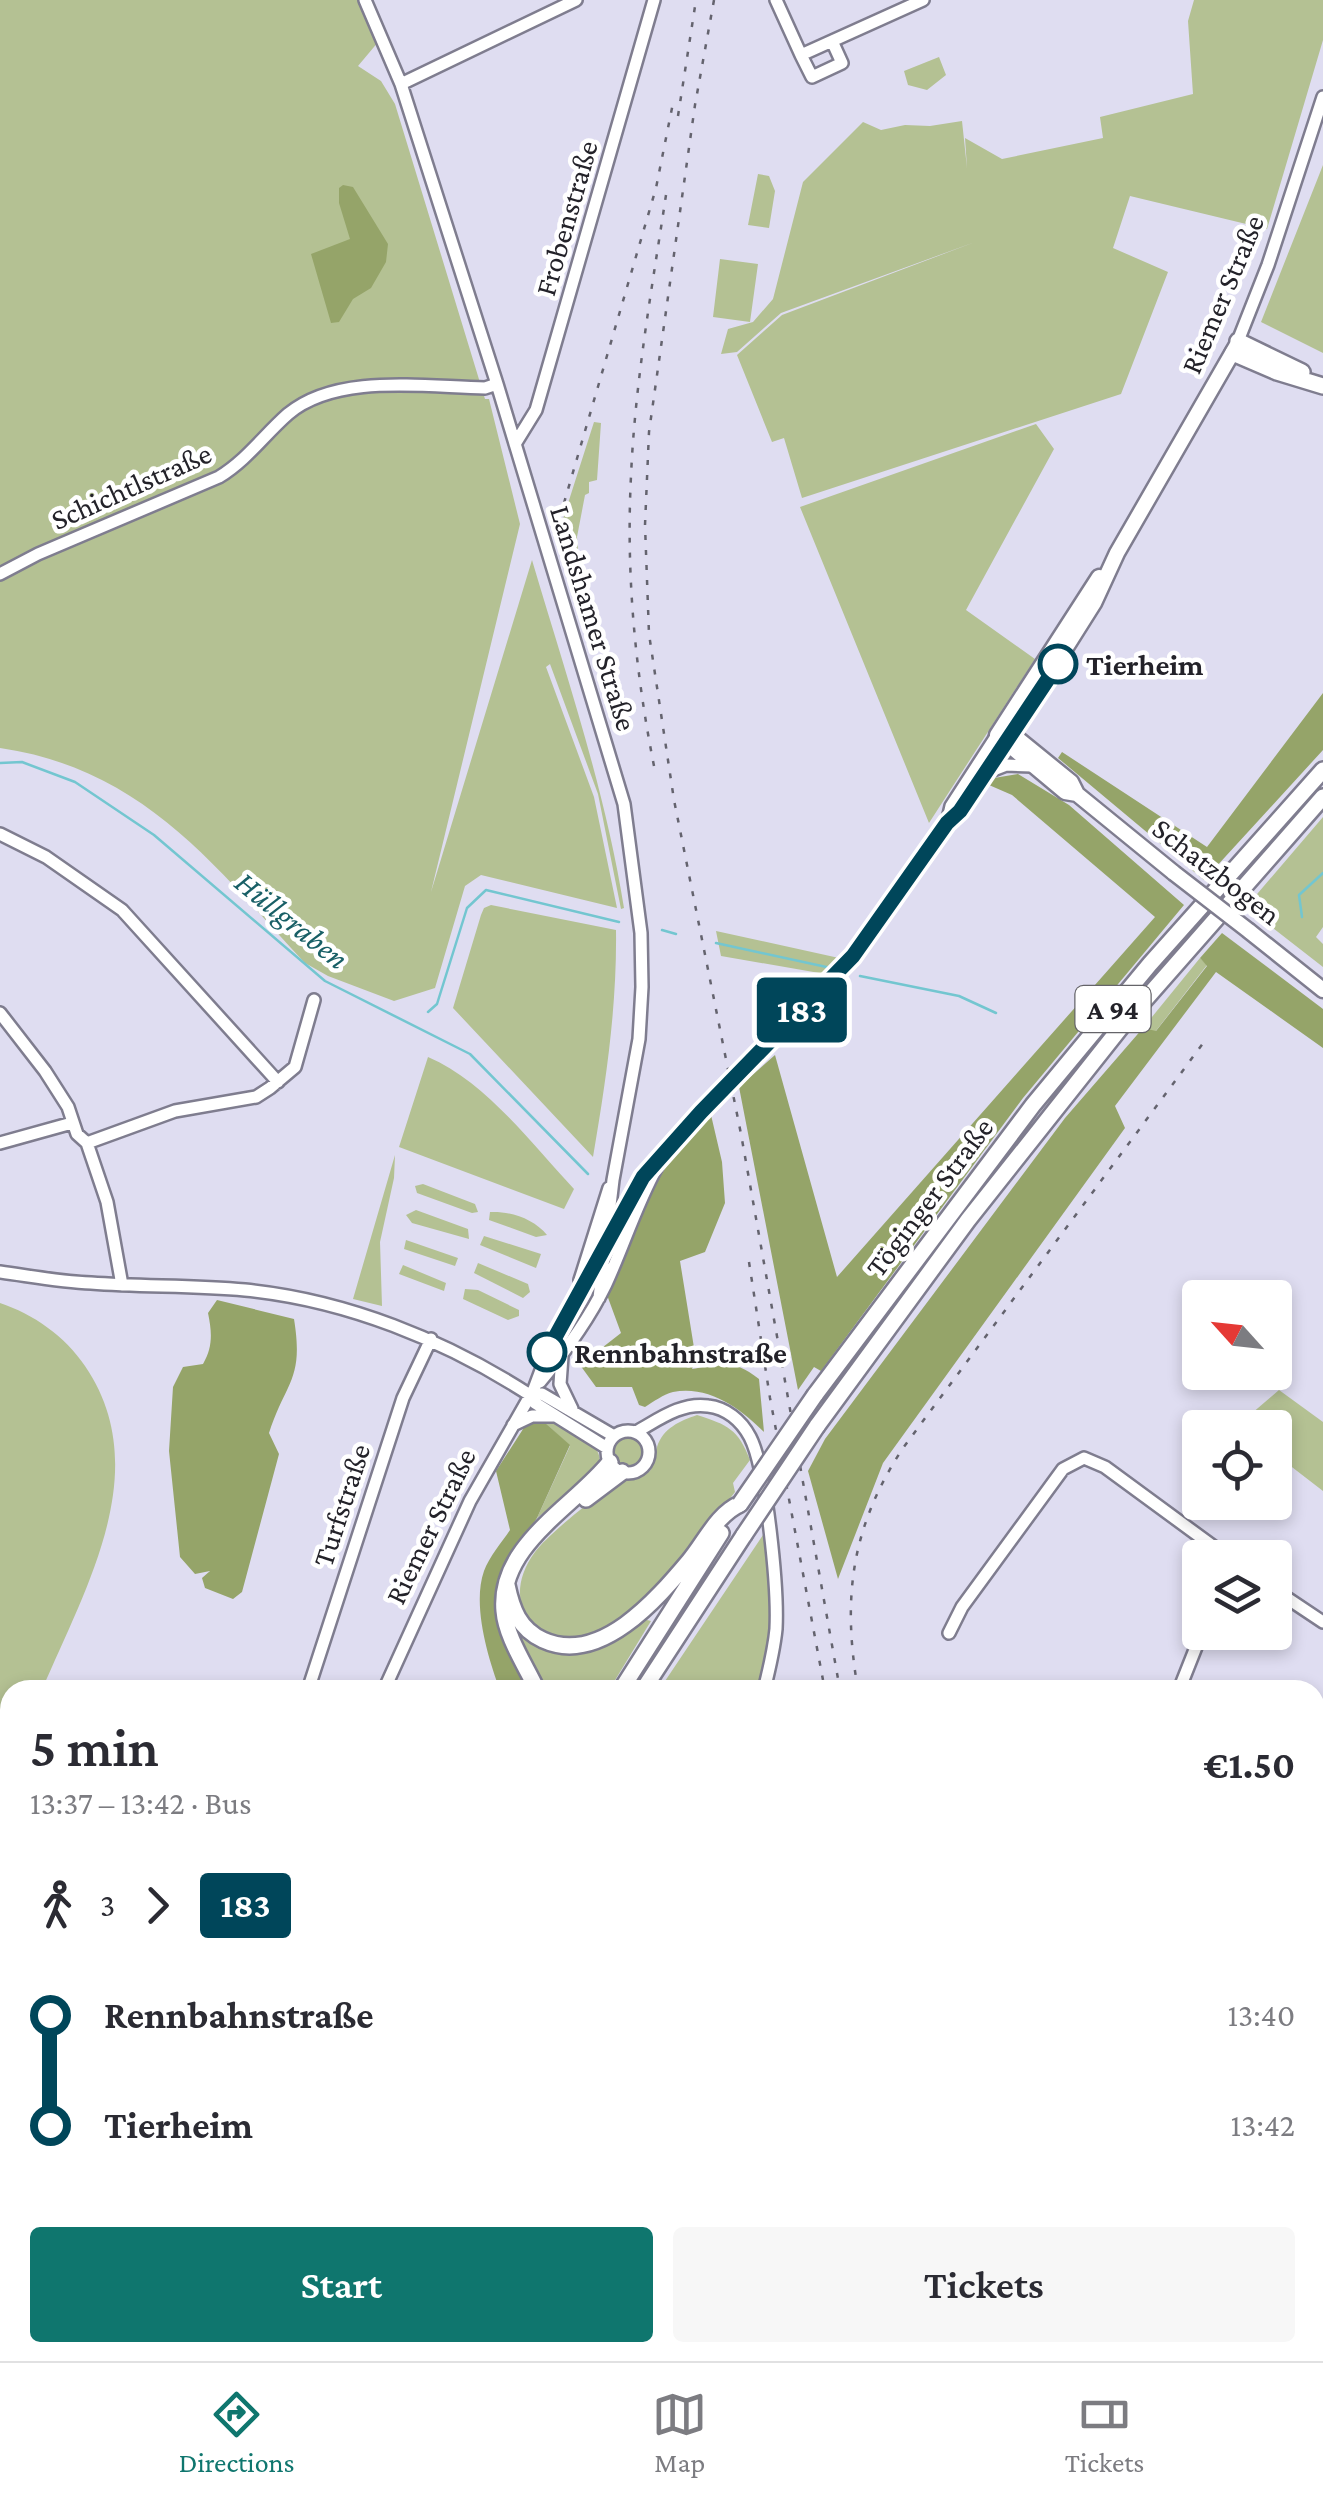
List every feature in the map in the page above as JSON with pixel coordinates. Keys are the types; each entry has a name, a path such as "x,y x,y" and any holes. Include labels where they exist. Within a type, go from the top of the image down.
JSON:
{"highway":[{"path":"1236,347 1323,385"},
{"name":"Töginger Straße","path":"627,1680 815,1394 1034,1105 1150,964 1323,770"},
{"name":"Töginger Straße","path":"650,1680 818,1426 1027,1144 1121,1027 1323,797"},
{"path":"1301,822 1323,809"},
{"path":"532,1680 504,1614 513,1567 528,1545 613,1461"},
{"path":"507,1585 512,1608 530,1634 560,1645 594,1641 638,1614 688,1562 727,1510 740,1504"}],"main road":[{"name":"Riemer Straße","path":"1004,735 1094,603 1117,553 1236,347"},
{"name":"Schatzbogen","path":"1004,735 1032,766 1065,792 1077,794"},
{"name":"Schatzbogen","path":"1004,735 1071,782 1077,794 1323,990"}],"street":[{"name":"Landshamer Straße","path":"365,0 401,84 624,804 642,951 639,1039 613,1180 599,1298"},
{"path":"401,84 576,0"},
{"name":"Frobenstraße","path":"515,444 536,410 654,0"},
{"path":"776,0 812,78 842,63 832,41"},
{"path":"802,55 923,0"},
{"name":"Riemer Straße","path":"1236,347 1273,252 1323,97"},
{"name":"Schichtlstraße","path":"0,574 38,554 219,478 242,464 287,415 327,392 370,387 485,388 496,384"},
{"name":"Riemer Straße","path":"701,1112 871,934 985,774 1004,735"},
{"name":"Riemer Straße","path":"947,823 951,806 1004,735"},
{"path":"985,774 1006,765 1032,766"},
{"path":"0,834 46,857 122,910 278,1082"},
{"path":"87,1143 175,1111 256,1097 295,1067 314,1000"},
{"path":"0,1013 46,1070 68,1107 72,1123 87,1143 107,1202 122,1284"},
{"path":"0,1142 72,1123"},
{"name":"Riemer Straße","path":"389,1680 470,1501 532,1392 552,1341 643,1177 666,1152 636,1208 599,1298 562,1356 532,1392"},
{"name":"Landshamer Straße","path":"576,1297 601,1206 613,1180"},
{"path":"0,1272 89,1284 172,1284 250,1290 333,1306 431,1339 542,1394 614,1436"},
{"name":"Turfstraße","path":"311,1680 403,1398 431,1339"},
{"path":"562,1356 560,1384 574,1412"},
{"path":"532,1392 535,1403 613,1461 636,1471 646,1462 646,1442 664,1416"},
{"path":"614,1436 624,1431 636,1432 687,1406 725,1410 739,1421 754,1448 768,1524 776,1615 766,1680"},
{"path":"513,1425 532,1416 554,1416"},
{"path":"636,1432 646,1442"},
{"path":"613,1461 614,1436"},
{"path":"949,1633 962,1607 1063,1468 1084,1458 1106,1467 1205,1540"},
{"path":"1292,1601 1323,1622"},
{"path":"1183,1680 1195,1650"}],"green space":[{"path":"0,0 360,0 379,41 358,66 381,81 395,104 485,399 489,399 520,524 431,892 532,560 596,776 624,908 621,909 598,794 550,664 546,667 594,797 617,908 481,875 465,886 435,988 394,1001 305,963 206,857 135,799 50,759 0,748"},
{"path":"1194,0 1323,0 1323,40 1267,229 1130,196 1113,248 1168,272 1121,394 802,498 784,438 772,442 737,355 782,315 975,242 781,313 737,352 721,354 728,329 753,322 773,299 803,182 863,122 881,130 962,121 967,168 965,138 1002,159 1103,138 1100,117 1193,94 1188,21"},
{"path":"939,57 946,75 927,90 908,85 904,71"},
{"path":"1323,165 1323,353 1261,322"},
{"path":"758,174 769,176 775,191 769,228 748,225"},
{"path":"353,187 388,244 386,262 371,288 353,299 339,322 331,323 311,254 350,239 339,203 339,188"},
{"path":"720,259 758,264 750,322 713,317"},
{"path":"594,422 601,423 597,480 589,482 589,493 585,495 577,537 579,564 567,570 556,541"},
{"path":"1036,424 1054,449 966,610 1035,659 929,823 800,507"},
{"path":"1323,693 1323,750 1204,880 1058,758 1062,752 1207,847"},
{"path":"1018,774 1069,805 1184,905 1023,1098 821,1371 814,1367 798,1390 739,1087 775,1055 837,1277 1155,917 1012,795 989,785 994,778"},
{"path":"1323,817 1323,927 1316,937 1323,944 1323,967 1246,907"},
{"path":"491,905 616,930 610,1044 593,1157 453,1008 481,915"},
{"path":"716,931 839,958 825,974 721,956"},
{"path":"1222,933 1323,1009 1323,1048 1216,972 1115,1106 1125,1128 883,1463 838,1579 808,1471 825,1439 1065,1118 1143,1028 1156,1031 1207,966 1200,958"},
{"path":"1200,958 1207,965 1155,1032 1143,1028"},
{"path":"428,1057 488,1098 574,1189 564,1209 399,1147"},
{"path":"711,1115 722,1162 725,1203 705,1252 680,1261 696,1360 692,1369 734,1365 759,1379 764,1432 735,1407 699,1392 673,1392 645,1407 639,1405 632,1387 596,1387 580,1365 621,1333 607,1295 662,1175 692,1133"},
{"path":"395,1155 380,1242 382,1306 353,1299"},
{"path":"423,1184 475,1204 478,1212 417,1193 415,1186"},
{"path":"416,1210 468,1229 469,1239 412,1223 406,1215"},
{"path":"490,1212 522,1217 547,1235 536,1237 489,1220"},
{"path":"484,1236 541,1254 536,1268 480,1245"},
{"path":"406,1240 458,1258 455,1266 404,1249"},
{"path":"478,1263 528,1284 530,1292 523,1298 474,1273"},
{"path":"403,1265 446,1283 444,1291 399,1274"},
{"path":"465,1289 478,1290 519,1310 519,1316 508,1320 463,1299"},
{"path":"217,1300 294,1319 297,1355 292,1379 269,1433 279,1454 242,1592 233,1599 205,1588 202,1578 210,1571 195,1574 180,1557 169,1451 173,1387 183,1367 203,1364 211,1339 208,1313"},
{"path":"0,1303 47,1327 85,1366 105,1406 114,1446 114,1487 93,1570 46,1680 0,1680"},
{"path":"1279,1390 1323,1422 1323,1491 1292,1467 1292,1410 1256,1410"},
{"path":"697,1415 731,1430 750,1460 733,1483 735,1492 692,1548 642,1605 606,1631 584,1639 564,1639 546,1634 532,1624 523,1610 520,1593 524,1573 535,1552 603,1493 624,1480 649,1472 663,1435"},
{"path":"550,1418 587,1439 599,1453 600,1462 597,1472 537,1518 570,1446 543,1421"},
{"path":"543,1421 570,1445 537,1518 501,1574 497,1594 498,1612 527,1680 497,1680 486,1647 481,1585 486,1566 510,1530 496,1471 525,1426"},
{"path":"627,1437 638,1441 642,1452 638,1463 627,1467 616,1463 612,1452 616,1441"},
{"path":"763,1535 771,1613 760,1680 666,1680"},
{"path":"643,1619 651,1621 615,1680 540,1680 511,1621 535,1643 564,1653 592,1649 620,1637"}],"waterway":[{"name":"Hüllgraben","path":"0,763 22,762 75,782 154,835 325,981 470,1054 588,1174"},
{"path":"1302,917 1299,895 1323,873"},
{"path":"428,1012 437,1004 467,908 486,890 619,922"},
{"path":"662,930 676,934"},
{"path":"716,943 831,968"},
{"path":"860,976 959,996 996,1013"}],"railway":[{"path":"678,116 696,0"},
{"path":"714,0 695,105 649,432 645,525 649,634 674,800 741,1134 838,1680"},
{"path":"564,503 656,188 673,103"},
{"path":"654,766 634,622 630,513 640,370 666,195"},
{"path":"857,1680 851,1624 855,1564 885,1477 1204,1042"},
{"path":"749,1262 770,1398 823,1680"}],"bus line":[{"name":"183","path":"547,1352 654,1162 871,934 947,823 960,811 1058,664"}],"place":[{"name":"Tierheim","path":"1058,664"},
{"name":"Rennbahnstraße","path":"547,1352"}]}
